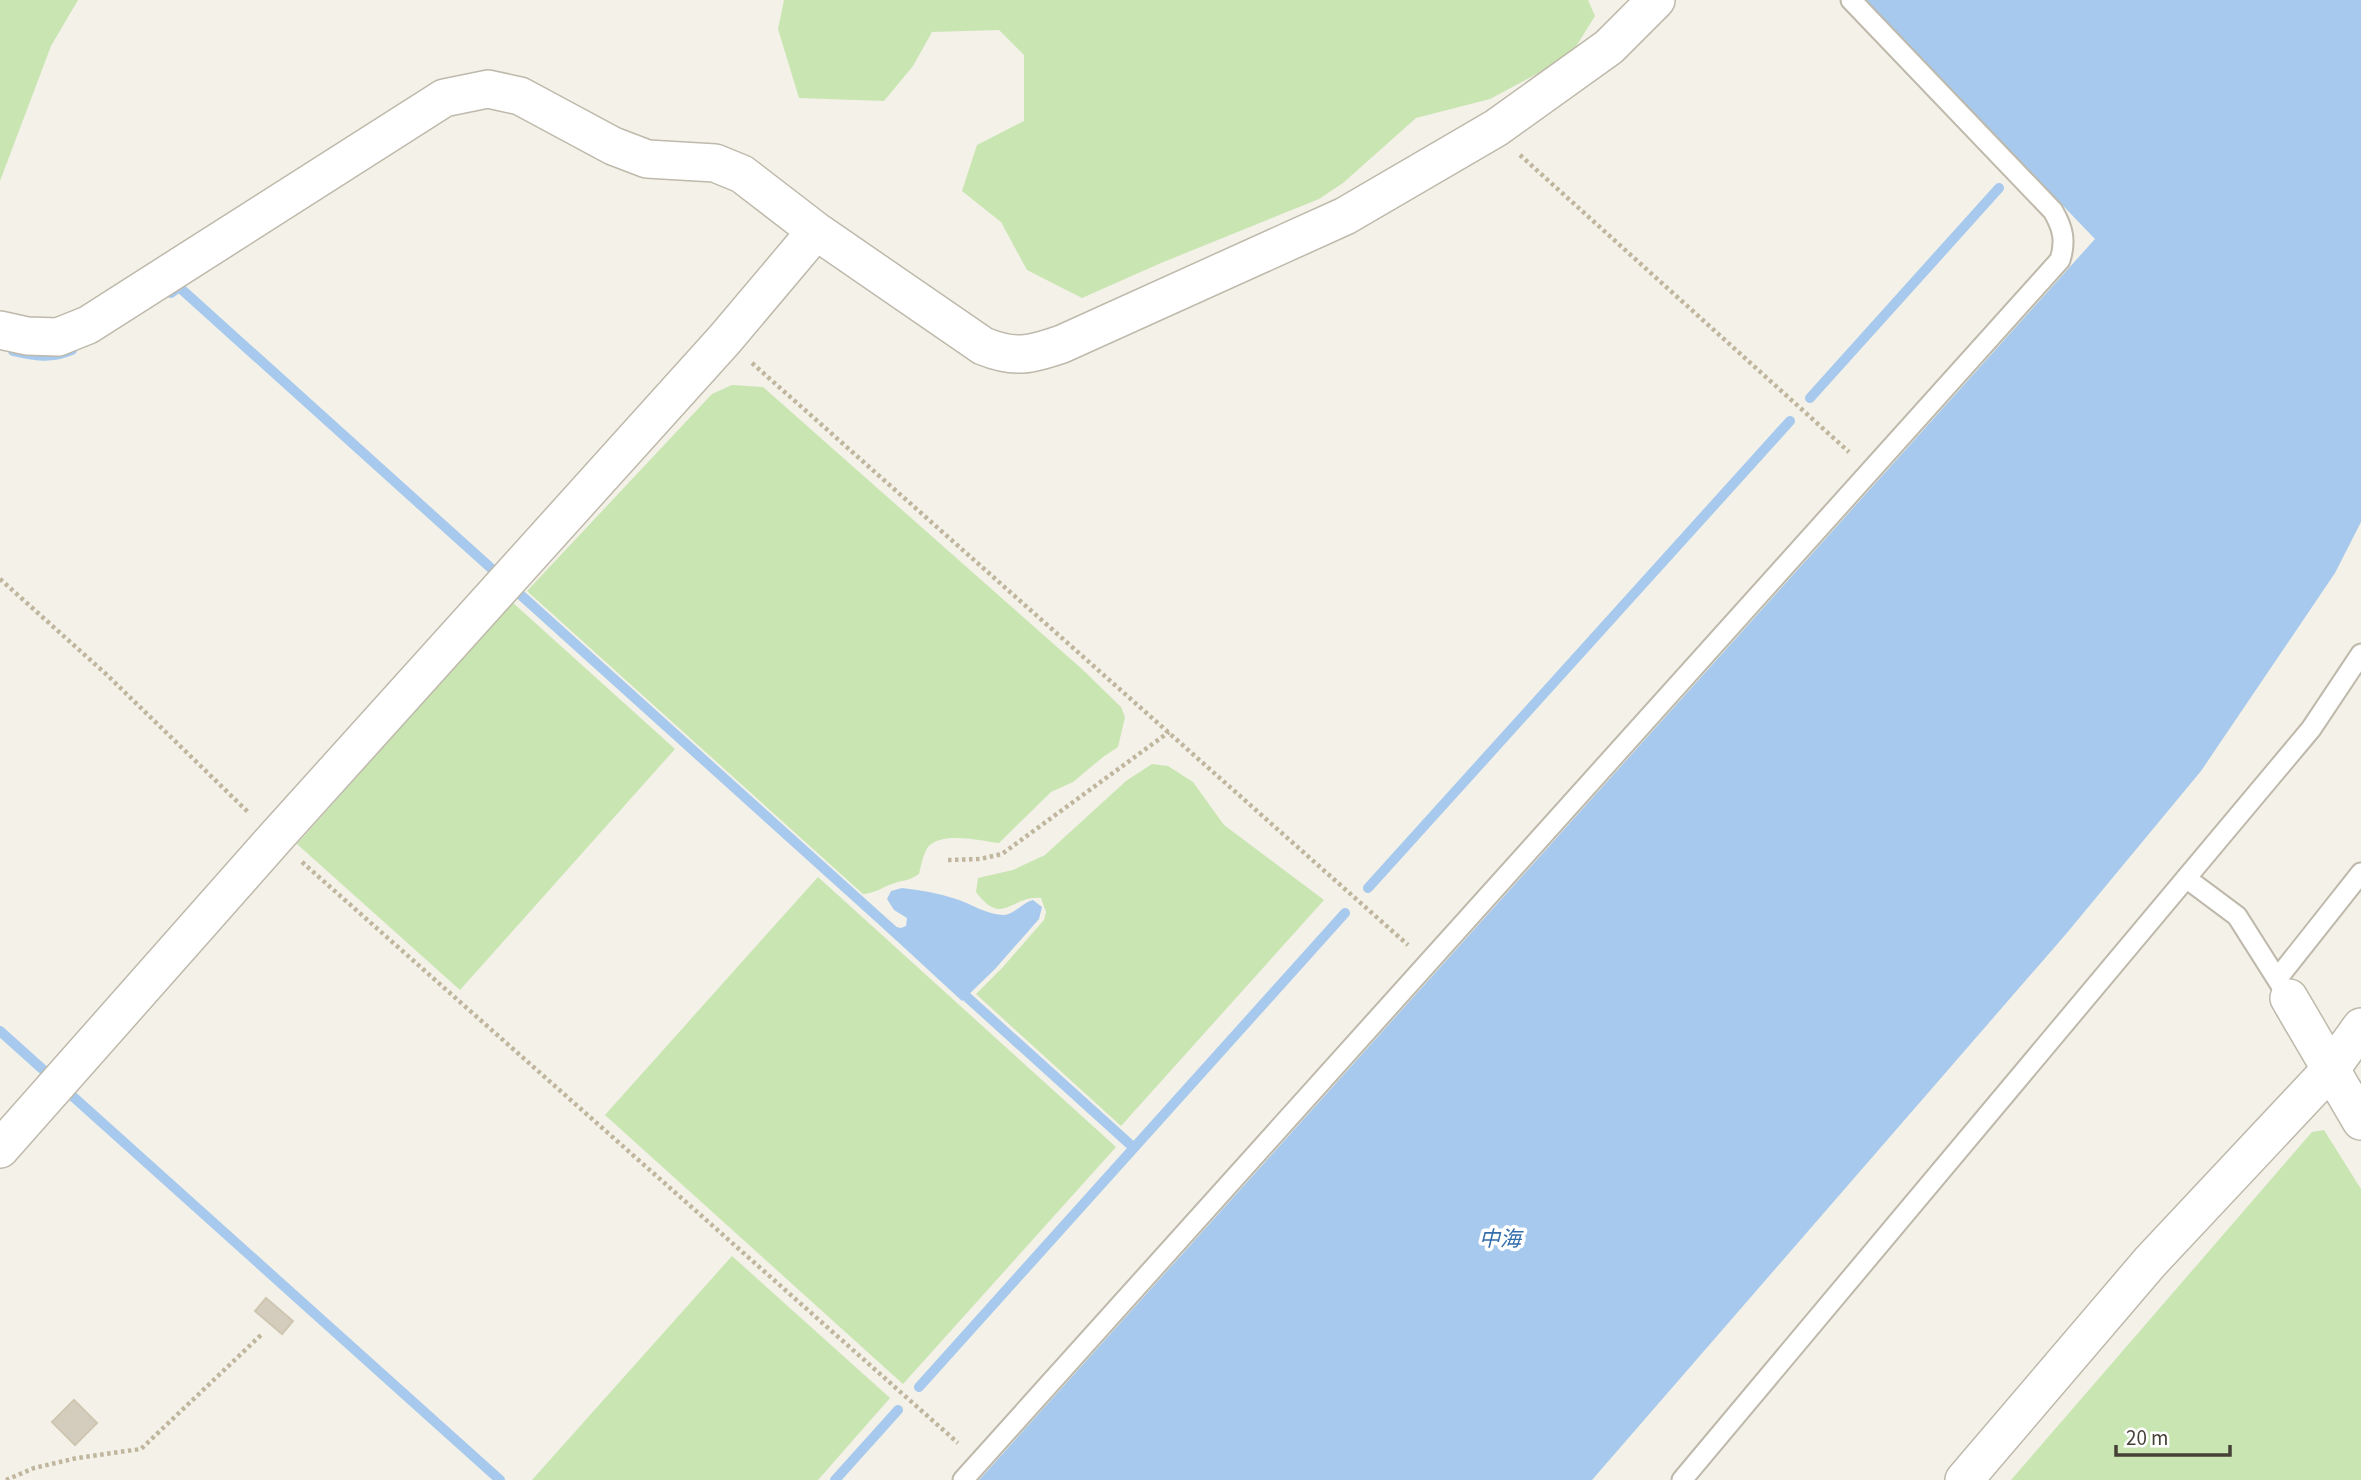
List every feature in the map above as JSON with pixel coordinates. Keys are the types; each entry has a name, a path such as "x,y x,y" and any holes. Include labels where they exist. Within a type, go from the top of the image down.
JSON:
{"street":[{"path":"0,330 27,337 58,337 88,325 444,98 488,89 520,96 613,146 647,159 715,163 742,174 816,231 983,346 1004,354 1041,351 1074,339 1345,216 1496,128 1609,47 1656,0"},
{"path":"0,1149 275,838 725,340 816,231"},
{"path":"2283,989 2361,1121"},
{"path":"1964,1480 2150,1262 2330,1069 2361,1027"}],"lane":[{"path":"964,1480 2060,260 2064,236 2053,211 1851,0"},
{"path":"1682,1480 2311,729 2361,654"},
{"path":"2186,878 2237,916 2283,989 2361,873"}],"path":[{"path":"1517,152 1870,471"},
{"path":"725,340 1428,962"},
{"path":"0,579 106,674 275,838 980,1462"},
{"path":"948,860 980,859 1002,854 1169,732"},
{"path":"6,1480 34,1468 77,1458 141,1449 261,1335"}],"green space":[{"path":"0,0 78,0 51,46 0,181"},
{"path":"784,0 1588,0 1595,16 1570,56 1490,99 1416,118 1343,183 1319,199 1082,298 1027,270 1001,222 962,191 977,145 1024,121 1024,55 999,30 932,32 913,66 884,101 799,98 778,29"},
{"path":"732,385 763,387 1083,670 1121,707 1125,717 1118,747 1073,782 1051,792 999,843 962,838 934,842 926,850 919,874 863,894 527,591 712,394"},
{"path":"512,602 675,749 460,990 297,844"},
{"path":"1152,764 1168,766 1193,782 1224,825 1324,900 1121,1126 976,994 1044,920 1046,912 1041,898 1031,898 1001,909 993,908 976,892 978,878 1013,870 1045,855 1126,781"},
{"path":"818,877 1116,1147 903,1384 605,1115"},
{"path":"2324,1130 2361,1189 2361,1480 2011,1480 2312,1132"},
{"path":"732,1256 890,1398 818,1480 532,1480"}],"water":[{"name":"中海","path":"1865,0 2361,0 2361,522 2335,573 2201,771 2066,934 1592,1480 979,1480 2095,239"},
{"path":"902,888 949,897 998,915 1015,911 1033,900 1042,907 1039,919 995,969 962,1001 884,929 906,926 907,918 894,910 887,899 891,891"}],"building":[{"path":"266,1298 293,1321 282,1334 255,1311"},
{"path":"74,1400 97,1423 75,1445 52,1422"}],"waterway":[{"path":"1810,398 1999,188"},
{"path":"171,293 179,287 898,935"},
{"path":"13,351 42,356 72,350"},
{"path":"1368,888 1790,421"},
{"path":"919,1387 1345,913"},
{"path":"957,988 1134,1148"},
{"path":"0,1031 500,1480"},
{"path":"835,1480 898,1410"}]}
